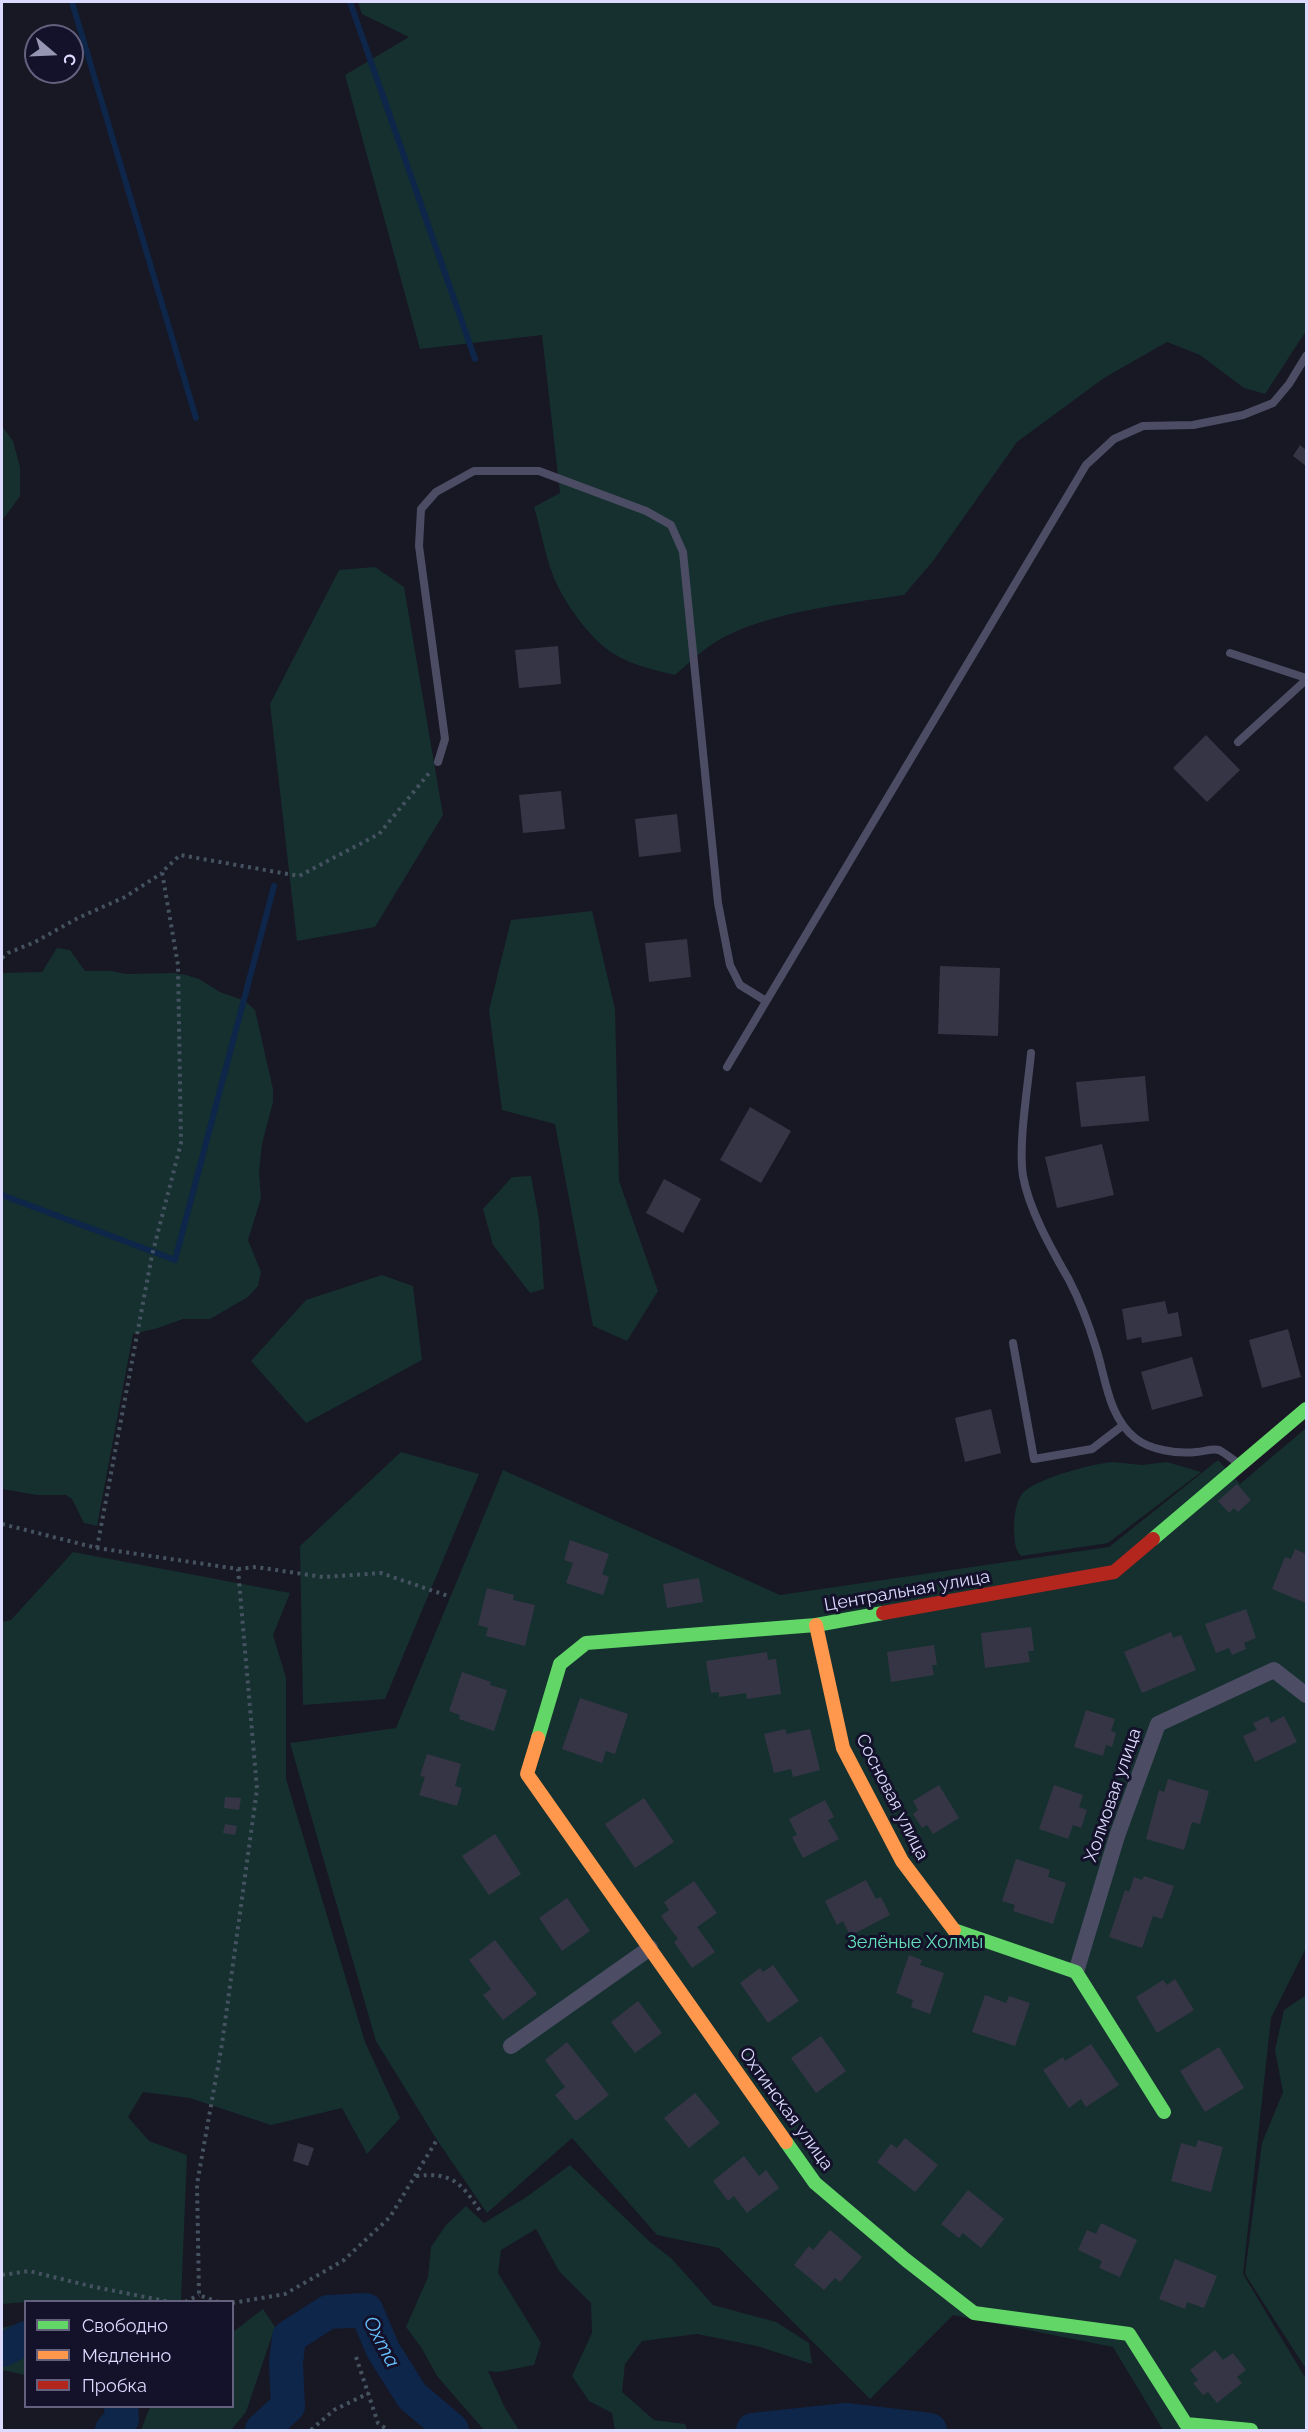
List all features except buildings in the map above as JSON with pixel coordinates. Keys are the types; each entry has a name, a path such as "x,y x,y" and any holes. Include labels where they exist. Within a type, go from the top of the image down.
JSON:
{"street":[{"name":"Центральная улица","path":"560,1664 586,1643 816,1625 1114,1572 1306,1409"},
{"name":"Сосновая улица","path":"816,1625 843,1748 902,1861 955,1931 1076,1972"},
{"name":"Охтинская улица","path":"560,1664 527,1774 815,2183 906,2260 974,2313 1129,2334 1186,2424 1251,2430"},
{"name":"Холмовая улица","path":"1076,1972 1117,1836 1158,1724 1274,1670 1306,1695"},
{"path":"511,2046 650,1948"},
{"path":"1076,1972 1164,2112"}],"lane":[{"path":"727,1067 1086,465 1114,439 1143,426 1193,425 1243,416 1273,403 1289,384 1306,356"},
{"path":"438,762 445,739 419,546 421,509 436,492 474,471 539,471 646,511 671,525 683,552 718,903 728,954 740,985 766,1001"},
{"path":"1230,653 1306,679 1238,742"},
{"path":"1031,1053 1022,1150 1023,1176 1052,1251 1070,1282 1088,1327 1107,1392 1122,1426 1144,1445 1162,1450 1195,1453 1210,1449 1218,1450 1235,1469"},
{"path":"1013,1343 1034,1459 1092,1449 1122,1426"}],"path":[{"path":"2,958 8,952 35,942 78,918 125,897 162,872 180,855 299,876 379,834 438,762"},
{"path":"97,1548 152,1255 181,1143 178,965 162,872"},
{"path":"2,1524 97,1548 238,1569 256,1567 323,1577 381,1573 448,1596"},
{"path":"199,2295 197,2184 222,2044 257,1790 238,1569"},
{"path":"234,2303 285,2294 344,2260 390,2217 438,2138"},
{"path":"415,2176 437,2174 456,2182 480,2211"},
{"path":"2,2275 29,2271 90,2286 165,2300"},
{"path":"187,2300 199,2295 215,2300"},
{"path":"356,2357 378,2423 388,2430"},
{"path":"311,2430 334,2410 369,2392"}],"green space":[{"path":"358,2 1306,2 1306,331 1265,394 1244,388 1200,355 1167,342 1104,378 1017,442 933,561 904,595 806,611 755,624 714,643 675,675 636,664 614,654 587,630 565,599 548,561 534,507 560,493 542,335 420,349 345,75 409,37 362,14"},
{"path":"2,426 13,441 20,467 20,496 2,519"},
{"path":"375,567 404,587 443,815 375,927 297,941 270,704 339,570"},
{"path":"592,911 615,1009 619,1181 658,1291 627,1341 593,1326 555,1124 502,1110 489,1010 511,920"},
{"path":"57,948 70,950 85,971 186,975 199,979 220,992 245,1001 255,1010 273,1089 273,1102 262,1144 259,1171 261,1198 248,1240 261,1272 258,1286 248,1297 210,1319 183,1319 133,1334 97,1526 84,1523 72,1499 66,1495 37,1495 2,1489 2,973 42,972"},
{"path":"531,1176 539,1219 544,1289 530,1293 493,1245 483,1209 512,1177"},
{"path":"382,1275 413,1286 422,1360 306,1423 251,1361 306,1300"},
{"name":"Зелёные Холмы","path":"1306,1428 1306,1948 1271,2018 1243,2274 1306,2379 1306,2430 1163,2430 1113,2347 953,2315 870,2399 719,2248 657,2235 572,2138 487,2213 437,2140 376,2041 290,1743 396,1728 503,1470 780,1595 1109,1547 1218,1460 1240,1484"},
{"path":"401,1452 479,1474 385,1699 303,1705 300,1546"},
{"path":"1113,1462 1142,1465 1167,1462 1201,1472 1108,1543 1021,1556 1016,1547 1014,1526 1016,1507 1022,1494 1051,1477"},
{"path":"73,1552 290,1593 273,1635 286,1678 286,1779 365,2042 400,2118 367,2154 342,2108 271,2125 190,2098 143,2092 128,2117 149,2141 187,2155 181,2300 24,2300 24,2302 2,2304 2,1622 11,1620"},
{"path":"1306,1995 1306,2369 1245,2274 1262,2143 1283,2092 1275,2050 1284,2010"},
{"path":"570,2165 649,2241 672,2259 713,2305 776,2322 809,2343 812,2364 757,2346 697,2334 642,2341 625,2364 622,2392 654,2420 685,2424 687,2430 615,2430 612,2413 589,2401 572,2376 592,2333 591,2303 559,2271 536,2229 501,2250 498,2273 541,2343 534,2365 498,2372 488,2371 505,2408 519,2430 484,2430 437,2376 421,2347 406,2327 428,2277 431,2247 446,2225 466,2206 484,2223 525,2198"},
{"path":"263,2309 275,2327 246,2412 231,2430 141,2430 150,2408 234,2408 234,2331"},
{"path":"24,2322 24,2375 2,2370 2,2328"}],"waterway":[{"path":"72,2 196,418"},
{"path":"350,2 475,359"},
{"path":"2,1195 175,1260 274,886"},
{"name":"Охта","path":"262,2430 288,2406 286,2363 289,2337 328,2312 366,2310 383,2350 412,2396 452,2430"},
{"name":"Охта","path":"2,2350 24,2339"},
{"name":"Охта","path":"112,2430 122,2419 121,2408"},
{"name":"Охта","path":"753,2430 846,2420 930,2430"}],"traffic: fast":[{"path":"1153,1539 1306,1409"},
{"path":"538,1738 560,1664 586,1643 816,1625 883,1613"},
{"path":"954,1930 1076,1972 1164,2112"},
{"path":"786,2142 815,2183 906,2260 974,2313 1129,2334 1186,2424 1251,2430"}],"traffic: slow":[{"path":"816,1625 843,1748 902,1861 954,1930"},
{"path":"538,1738 527,1774 786,2142"}],"traffic: jam":[{"path":"883,1613 1114,1572 1153,1539"}]}
